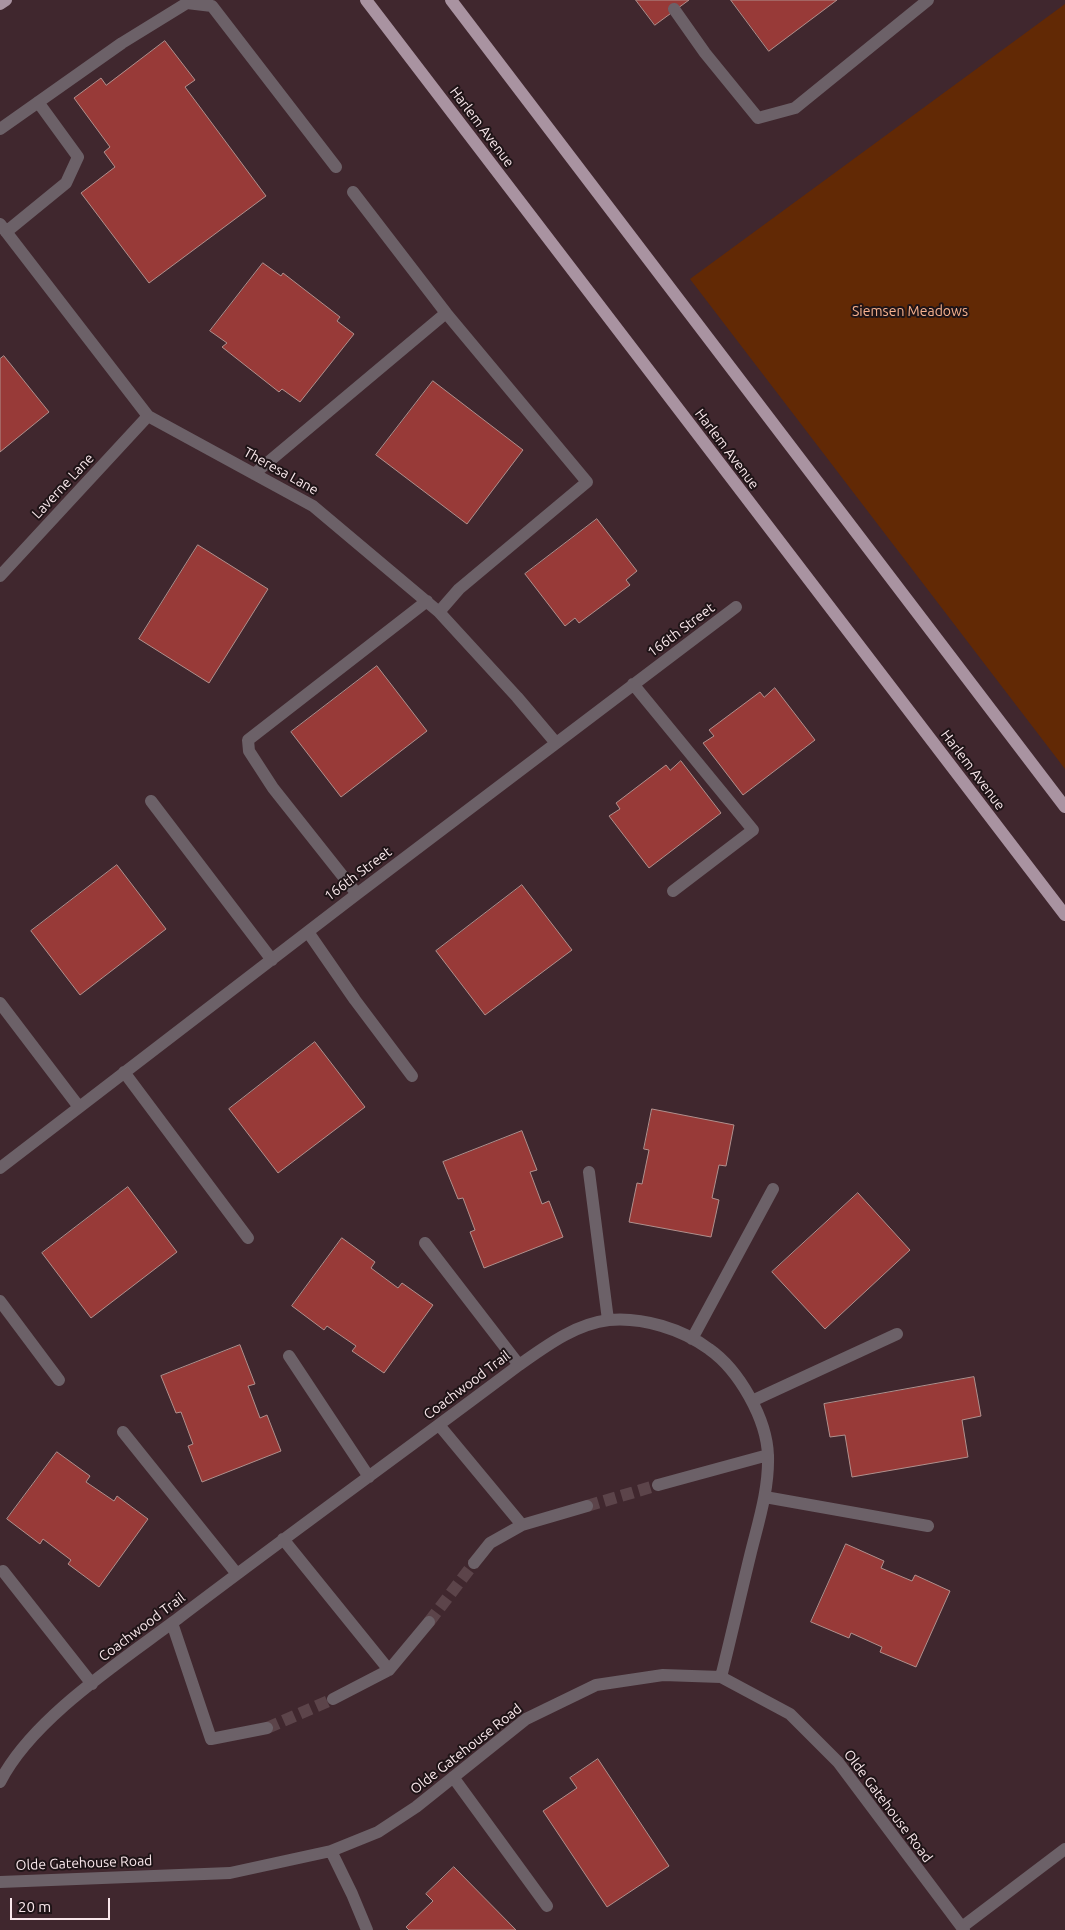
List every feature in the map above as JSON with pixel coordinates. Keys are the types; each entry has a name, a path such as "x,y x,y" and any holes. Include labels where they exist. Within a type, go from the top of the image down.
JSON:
{"main road":[{"path":"0,4 6,0"},
{"name":"Harlem Avenue","path":"366,0 1065,915"},
{"path":"451,0 1065,807"}],"street":[{"path":"674,9 705,53 758,118 795,108 928,0"},
{"path":"0,128 122,43 187,3 212,6 336,167"},
{"path":"3,228 66,183 78,157 38,102"},
{"path":"353,192 446,313 587,482 459,588 439,612"},
{"name":"Theresa Lane","path":"3,228 148,416 313,506 439,612 517,697 556,743"},
{"path":"254,474 446,313"},
{"name":"Laverne Lane","path":"0,576 148,416"},
{"path":"357,894 273,788 249,751 248,740 427,601"},
{"name":"166th Street","path":"0,1168 736,607"},
{"path":"633,684 752,830 673,891"},
{"path":"151,801 272,960"},
{"path":"308,932 355,1000 412,1076"},
{"path":"0,1003 79,1107"},
{"path":"124,1072 248,1238"},
{"path":"589,1172 608,1320"},
{"path":"692,1339 773,1189"},
{"path":"425,1244 518,1364"},
{"path":"0,1301 59,1380"},
{"name":"Coachwood Trail","path":"0,1782 14,1758 33,1735 92,1684 172,1623 518,1364 560,1336 608,1320 634,1319 692,1339 710,1350 739,1380 752,1402 765,1436 768,1455 765,1497 721,1677"},
{"path":"752,1402 897,1334"},
{"path":"289,1356 369,1477"},
{"path":"439,1425 522,1525"},
{"path":"124,1432 237,1574"},
{"path":"658,1485 768,1455"},
{"path":"765,1497 928,1526"},
{"path":"474,1563 490,1543 522,1525 587,1506"},
{"path":"283,1539 389,1670"},
{"path":"3,1571 92,1684"},
{"path":"333,1699 389,1670 429,1622"},
{"path":"172,1623 211,1739 267,1728"},
{"name":"Olde Gatehouse Road","path":"0,1882 230,1873 331,1851 378,1832 416,1807 526,1719 596,1686 663,1675 721,1677 790,1714 838,1762 963,1928"},
{"path":"453,1777 547,1906"},
{"path":"963,1928 1065,1849"},
{"path":"331,1851 367,1930"}],"green space":[{"name":"Siemsen Meadows","path":"1065,4 1065,769 690,279"}],"building":[{"path":"636,0 689,0 655,25"},
{"path":"731,0 837,0 769,51"},
{"path":"165,41 195,80 185,87 266,196 149,283 81,193 115,167 104,152 110,147 74,98 101,78 106,85"},
{"path":"263,263 281,276 283,273 340,317 337,321 354,334 300,402 282,389 279,392 222,347 227,343 210,331"},
{"path":"4,356 49,412 0,452 0,359"},
{"path":"433,381 523,450 467,524 376,455"},
{"path":"597,519 637,571 626,580 630,585 579,623 575,618 565,626 525,574"},
{"path":"198,545 268,589 209,683 139,639"},
{"path":"377,666 427,731 341,797 291,732"},
{"path":"775,688 815,740 743,795 703,743 714,736 709,730 760,692 764,697"},
{"path":"681,761 721,813 649,868 609,816 620,809 616,803 666,765 670,770"},
{"path":"117,865 166,929 80,995 31,931"},
{"path":"522,885 572,950 485,1015 436,951"},
{"path":"315,1042 365,1107 278,1173 229,1109"},
{"path":"652,1109 734,1125 726,1166 719,1165 712,1198 719,1200 711,1237 629,1222 637,1183 642,1184 649,1150 644,1149"},
{"path":"522,1131 537,1170 530,1172 542,1204 549,1201 563,1237 484,1268 470,1232 475,1230 463,1198 458,1199 443,1162"},
{"path":"128,1187 177,1252 91,1318 42,1253"},
{"path":"858,1193 910,1250 825,1329 772,1272"},
{"path":"342,1238 375,1262 371,1268 398,1288 402,1283 433,1305 384,1373 352,1351 356,1346 327,1326 324,1330 292,1306"},
{"path":"240,1345 255,1384 248,1386 260,1418 267,1415 281,1451 202,1482 188,1446 193,1444 181,1412 176,1413 161,1376"},
{"path":"974,1377 981,1416 962,1420 968,1457 852,1477 845,1435 830,1437 824,1404"},
{"path":"57,1452 90,1476 86,1482 114,1501 117,1496 148,1519 99,1587 68,1564 71,1560 43,1539 40,1544 7,1519"},
{"path":"846,1544 884,1561 881,1568 912,1581 915,1575 950,1591 916,1667 880,1652 882,1647 851,1633 849,1638 811,1622"},
{"path":"598,1759 669,1866 607,1907 543,1811 577,1788 570,1778"},
{"path":"454,1867 516,1930 409,1930 406,1927 433,1901 426,1894"}],"tunnel":[{"path":"587,1506 658,1485"},
{"path":"429,1622 474,1563"},
{"path":"267,1728 333,1699"}]}
